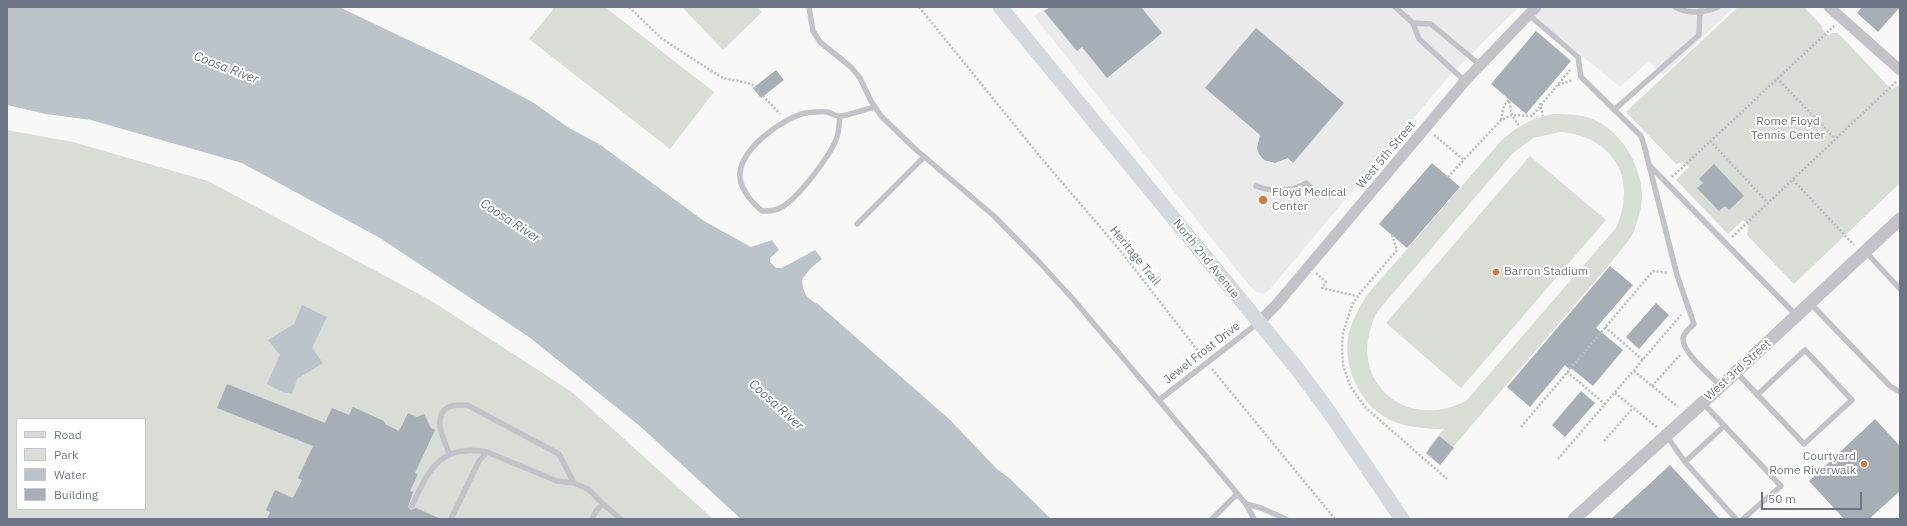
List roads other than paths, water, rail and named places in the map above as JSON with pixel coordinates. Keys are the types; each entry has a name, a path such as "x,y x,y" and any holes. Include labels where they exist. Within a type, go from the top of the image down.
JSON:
{"main road":[{"name":"North 2nd Avenue","path":"1000,7 1258,323 1295,366 1402,519"}],"street":[{"name":"West 5th Street","path":"1258,323 1309,267 1465,81 1533,11"},
{"path":"1838,11 1900,70"},
{"name":"West 3rd Street","path":"1574,519 1721,386 1900,219"}],"lane":[{"path":"809,7 813,31 820,42 851,67 860,78 875,107 892,128 994,216 1041,264 1073,299 1246,504 1254,519"},
{"path":"1395,7 1413,23 1419,39 1465,81"},
{"path":"1675,7 1682,11 1700,12 1718,7"},
{"path":"1533,11 1578,57 1581,77 1641,136 1677,275 1694,324 1683,338 1686,348 1692,357 1721,386"},
{"path":"1614,110 1699,35 1700,12"},
{"path":"1413,23 1431,24 1480,65"},
{"path":"840,116 836,138 807,184 789,203 781,208 772,211 762,211 748,197 740,178 741,168 752,149 764,137 785,120 806,113 827,112 840,116 875,107"},
{"path":"858,224 924,157"},
{"path":"1650,166 1797,315"},
{"path":"1256,186 1270,190 1278,190 1299,188 1306,183 1318,193"},
{"path":"1864,253 1900,289"},
{"path":"1810,303 1890,386 1900,392"},
{"name":"Jewel Frost Drive","path":"1159,400 1258,323"},
{"path":"1736,372 1757,395 1804,444 1852,400 1805,350 1757,395"},
{"path":"1702,402 1781,486 1744,519"},
{"path":"449,454 439,424 443,412 451,406 467,405 559,454 574,483"},
{"path":"1685,462 1724,426"},
{"path":"1666,435 1685,462 1736,519"},
{"path":"412,506 433,465 449,454 461,450 473,449 487,452 557,481 574,483 588,489 621,519"},
{"path":"451,519 479,461 487,452"},
{"path":"1212,519 1237,494"},
{"path":"592,519 596,511 603,504"},
{"path":"1246,504 1261,508 1286,519"}],"water":[{"name":"Coosa River","path":"7,7 339,7 482,75 534,103 569,128 599,144 704,221 751,247 772,240 779,250 770,258 770,262 776,268 782,268 815,250 822,259 811,268 802,279 804,291 808,297 818,304 949,419 998,470 1008,477 1051,519 741,519 641,427 529,337 380,238 242,163 91,120 46,114 7,105"},
{"path":"302,305 327,317 312,348 323,363 297,379 292,394 282,392 267,384 280,355 268,340 294,324"}],"place":[{"name":"Floyd Medical Center","path":"1263,200"},
{"name":"Barron Stadium","path":"1496,272"},
{"name":"Courtyard Rome Riverwalk","path":"1864,464"}],"park label":[{"name":"Rome Floyd Tennis Center","path":"1788,129"}]}
